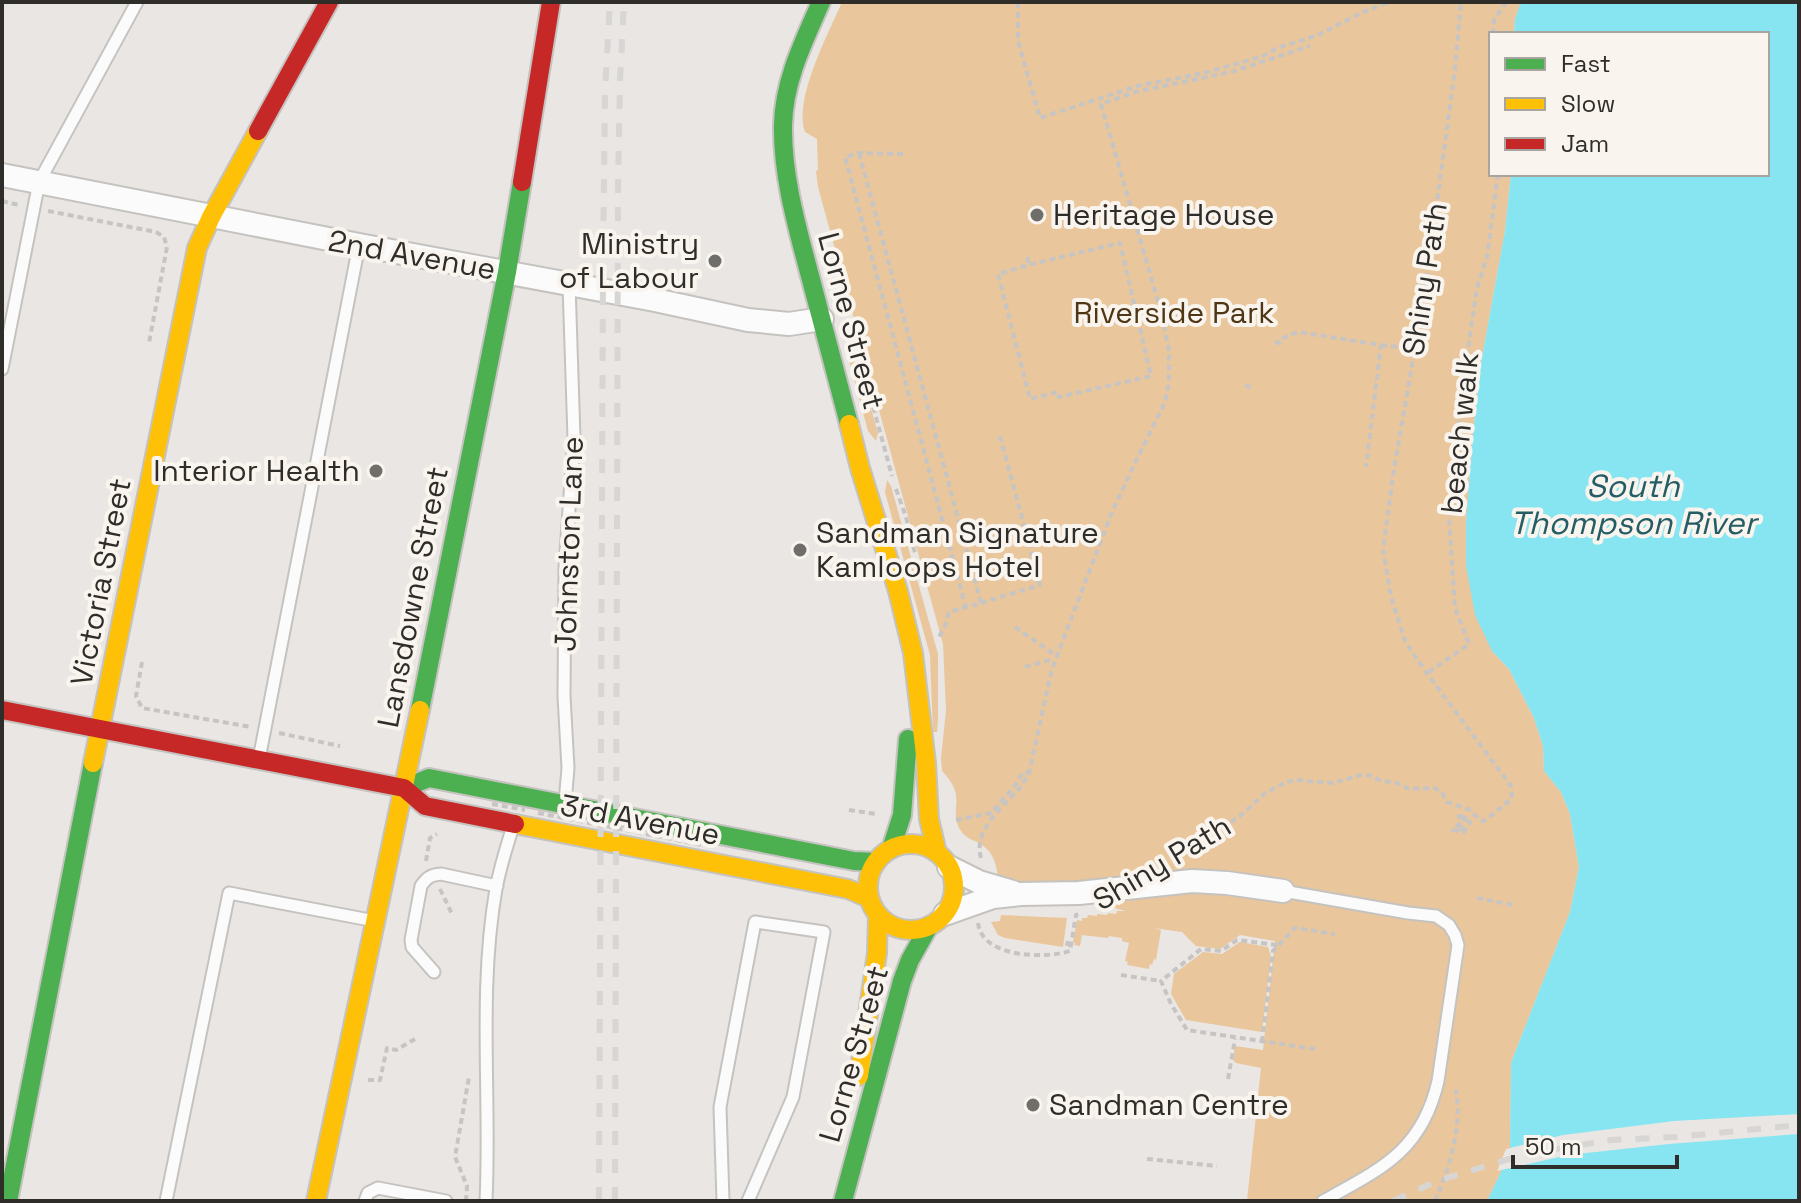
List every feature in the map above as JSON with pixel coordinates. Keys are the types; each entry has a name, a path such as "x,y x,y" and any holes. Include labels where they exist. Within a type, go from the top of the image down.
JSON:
{"street":[{"name":"Victoria Street","path":"8,1201 197,248 329,2"},
{"name":"Lansdowne Street","path":"316,1201 404,788 507,272 551,2"},
{"name":"Lorne Street","path":"821,2 791,75 783,113 783,145 791,199 860,468 898,591 913,653 929,819 943,860"},
{"name":"2nd Avenue","path":"2,175 760,322 789,324 822,319"},
{"name":"Lorne Street","path":"891,849 904,799 913,653"},
{"name":"3rd Avenue","path":"2,710 404,788 425,806 519,810 565,804 854,861 876,862"},
{"name":"3rd Avenue","path":"404,788 429,778 519,810 848,889 874,907"},
{"path":"979,892 926,847 914,844 891,849 876,862 868,886 874,907 887,923 907,930 937,920 979,892 1061,895 1192,881 1283,891"},
{"path":"937,920 951,903 954,891 953,879 943,860"},
{"name":"Lorne Street","path":"842,1201 877,953 874,907"},
{"name":"Lorne Street","path":"842,1201 902,981 910,960 937,920"}],"lane":[{"path":"2,369 39,182 137,2"},
{"path":"258,761 359,245"},
{"name":"Johnston Lane","path":"565,804 568,768 564,696 565,567 574,438 569,284"},
{"path":"486,1201 487,990 491,924 497,886 519,810"},
{"path":"434,972 412,947 411,940 421,886 426,879 441,874 497,886"},
{"path":"1283,891 1436,916 1453,930 1458,945 1440,1071 1422,1125 1392,1160 1323,1201"},
{"path":"166,1201 229,893 375,921"},
{"path":"723,1201 720,1107 755,922 824,932 793,1097 748,1201"},
{"path":"365,1201 368,1193 378,1188 446,1201"}],"path":[{"path":"1018,2 1018,41 1040,118 1137,86 1204,73 1263,56 1390,2"},
{"name":"Shiny Path","path":"1160,867 1240,816 1264,794 1296,780 1333,783 1368,775 1409,789 1435,788 1447,802 1468,809 1482,821 1512,798 1511,786 1405,641 1387,580 1383,549 1394,469 1428,287 1461,2"},
{"path":"1493,32 1494,20 1506,2"},
{"name":"Shiny Path","path":"1084,911 1076,915 1070,951 1049,955 1002,950 984,940 979,929 979,844 995,814 1029,773 1052,669 1112,512 1165,402 1169,382 1169,350 1158,301 1101,104 1135,92 1231,72 1310,46"},
{"path":"859,153 981,603"},
{"path":"903,154 859,153 845,157 966,608"},
{"name":"beach walk","path":"1429,672 1469,644 1455,608 1449,517 1464,375 1477,288 1487,257 1498,176"},
{"path":"2,201 24,205"},
{"path":"44,210 156,232 165,239 167,247 148,350"},
{"path":"165,239 172,231"},
{"path":"1120,243 1151,376 1059,397 1058,392 1030,399 998,274 1028,265 1120,243"},
{"path":"1028,257 1028,265"},
{"path":"1416,285 1428,287"},
{"path":"1275,342 1280,343 1283,338 1298,332 1422,350"},
{"path":"1366,467 1381,345"},
{"path":"1245,386 1253,387"},
{"path":"938,639 949,612 1040,585 1000,436"},
{"path":"1015,627 1054,656 1025,667"},
{"path":"136,696 142,708 340,746"},
{"path":"492,804 519,810"},
{"path":"849,810 883,815"},
{"path":"538,813 702,845"},
{"path":"1460,831 1464,832 1470,822 1466,816"},
{"path":"1477,898 1513,905"},
{"path":"1071,923 1072,916"},
{"path":"1262,1042 1273,951 1277,945 1295,928 1335,934"},
{"path":"1121,975 1161,981 1201,949 1221,951 1237,940 1277,945"},
{"path":"1161,981 1187,1030 1315,1049"},
{"path":"365,1080 380,1080 387,1048 396,1050 415,1039"},
{"path":"1228,1079 1235,1039"},
{"path":"1435,1201 1454,1146 1458,1104 1456,1090"},
{"path":"1147,1159 1217,1166"}],"green space":[{"name":"Riverside Park","path":"842,2 1521,2 1514,32 1489,32 1489,176 1511,176 1505,231 1481,363 1466,524 1492,651 1509,669 1534,718 1543,746 1544,771 1561,792 1570,814 1579,867 1570,912 1511,1063 1510,1153 1487,1201 1247,1201 1261,1068 1233,1060 1235,1046 1263,1050 1275,941 1240,935 1220,949 1196,946 1182,932 1154,928 1161,930 1156,960 1149,969 1127,965 1129,943 1122,941 1122,938 1082,935 1080,946 1073,942 1077,920 1082,921 1088,915 1126,911 998,879 996,865 989,852 961,831 957,824 954,789 942,771 946,711 943,644 818,187 817,139 805,132 804,102 821,48"},
{"path":"845,345 854,351 878,433 876,441 868,431"},
{"path":"887,480 938,654 937,732 933,732 930,655 885,492"},
{"path":"1001,915 1067,918 1063,947 998,935 991,922 1000,921"},
{"path":"1240,942 1268,947 1271,957 1262,1032 1186,1020 1171,994 1174,974 1203,952 1222,954"}],"water":[{"name":"South Thompson River","path":"1521,2 1799,2 1799,1201 1487,1201 1510,1153 1511,1063 1570,912 1579,867 1570,814 1561,792 1544,771 1543,746 1534,718 1509,669 1492,651 1475,615 1466,565 1466,524 1481,363 1505,231 1511,176 1769,176 1769,32 1514,32"}],"pier":[{"path":"1799,1114 1799,1134 1568,1155 1497,1171 1506,1149 1563,1135 1674,1121"}],"railway":[{"path":"599,1201 603,264 605,91 610,2"},
{"path":"615,1201 618,188 624,2"},
{"path":"1393,1201 1437,1181 1526,1154 1611,1140 1799,1125"}],"traffic: fast":[{"path":"821,2 791,77 784,108 783,144 795,220 849,424"},
{"path":"420,710 522,182"},
{"path":"891,849 902,815 908,739"},
{"path":"8,1201 93,763"},
{"path":"404,788 429,778 854,861 876,862"},
{"path":"843,1201 902,981 929,926"}],"traffic: slow":[{"path":"93,763 197,248 258,131"},
{"path":"849,424 913,653 929,819 937,853"},
{"path":"316,1201 420,710"},
{"path":"515,824 848,889 869,898"},
{"path":"911,844 935,851 947,863 954,887 947,911 935,923 911,930 887,923 875,911 868,887 875,863 887,851 911,844"},
{"path":"859,1076 877,953 878,915"}],"traffic: jam":[{"path":"258,131 329,2"},
{"path":"522,182 551,2"},
{"path":"2,710 404,788 425,806 515,824"}],"place":[{"name":"Heritage House","path":"1037,215"},
{"name":"Ministry of Labour","path":"715,261"},
{"name":"Interior Health","path":"376,471"},
{"name":"Sandman Signature Kamloops Hotel","path":"800,550"},
{"name":"Sandman Centre","path":"1033,1105"}]}
